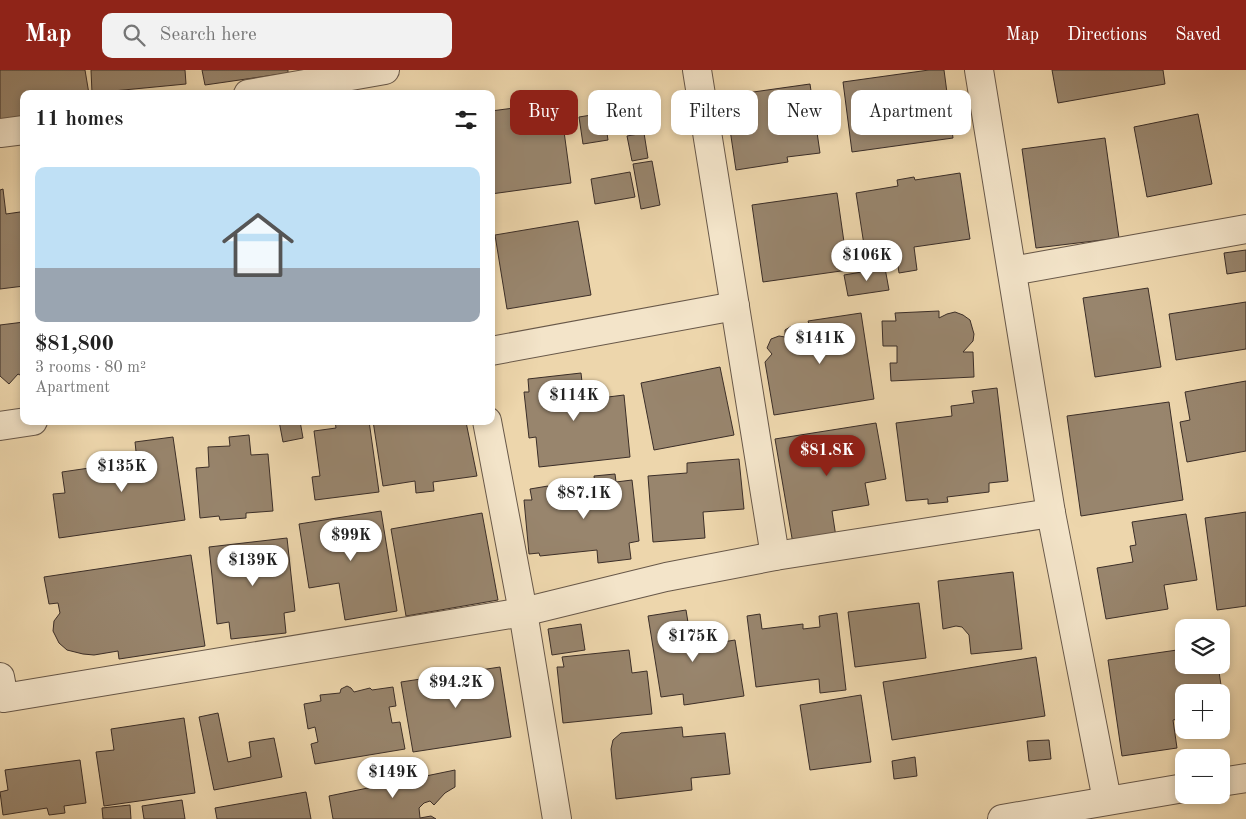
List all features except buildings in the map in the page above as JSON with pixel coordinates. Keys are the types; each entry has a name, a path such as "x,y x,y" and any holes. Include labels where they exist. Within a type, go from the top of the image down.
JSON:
{"street":[{"path":"271,90 385,70"},
{"path":"697,70 775,556"},
{"path":"979,70 1051,513 1107,800"},
{"path":"0,133 20,130"},
{"path":"1012,271 1246,229"},
{"path":"495,350 735,306"},
{"path":"0,426 20,423"},
{"path":"488,425 523,612 556,819"},
{"path":"0,677 4,698 523,612 666,577 775,556 1051,513"},
{"path":"1230,781 1246,778"},
{"path":"1002,819 1175,789"}]}
